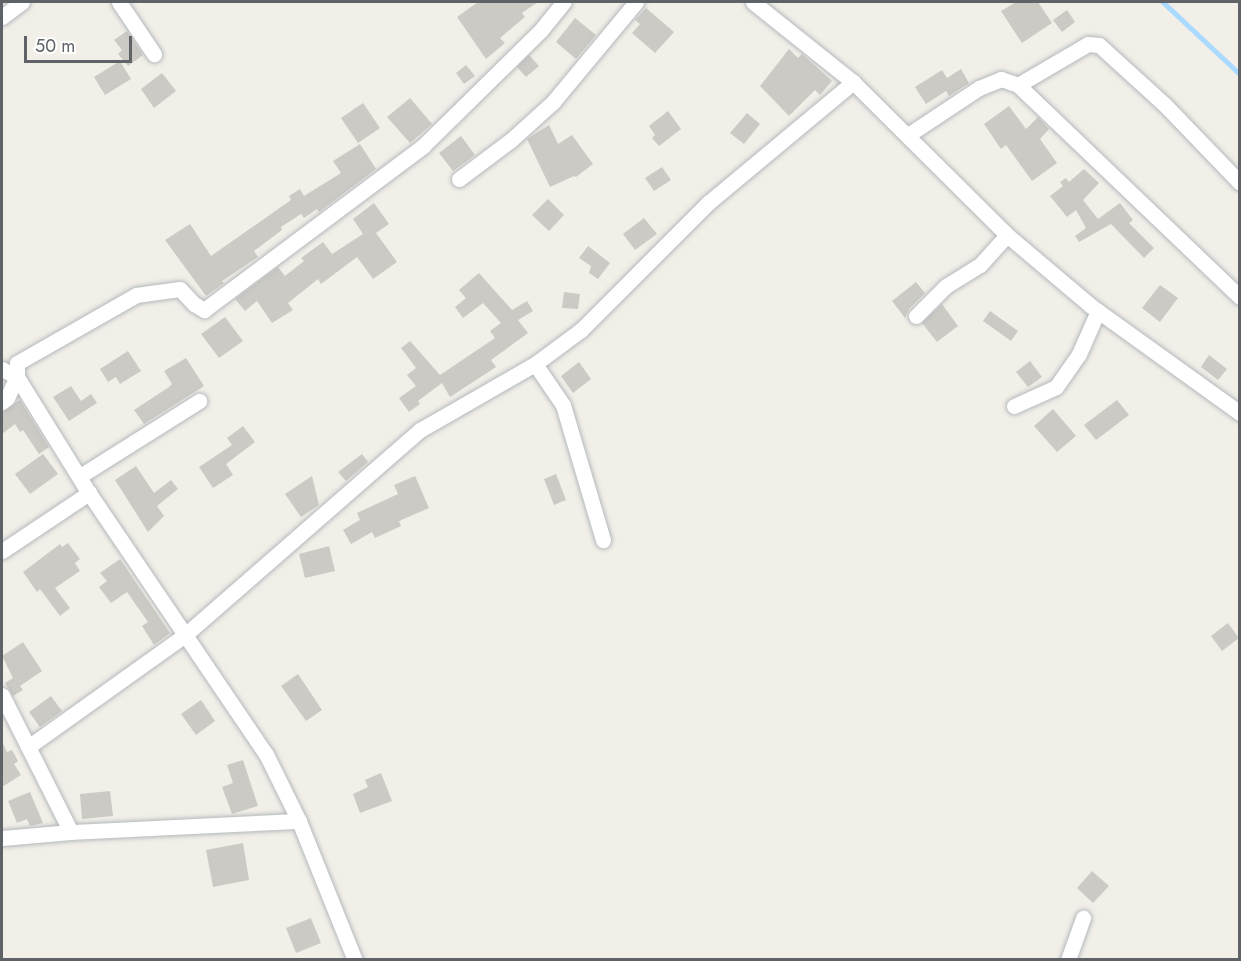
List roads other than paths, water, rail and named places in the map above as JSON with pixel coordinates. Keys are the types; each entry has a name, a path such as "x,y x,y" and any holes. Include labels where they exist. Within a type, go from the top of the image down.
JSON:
{"street":[{"path":"2,17 22,2"},
{"path":"118,2 154,54"},
{"path":"2,402 7,398 17,377 17,363 136,295 180,289 194,304 204,310 423,146 541,30 564,2"},
{"path":"459,179 511,140 553,102 636,2"},
{"path":"753,2 853,82 1007,235 1098,311 1239,413"},
{"path":"1018,85 1088,44 1099,45 1112,54 1164,105 1239,183"},
{"path":"908,135 979,88 1001,79 1018,85 1239,297"},
{"path":"28,747 185,635 420,430 535,364 581,330 708,203 853,82"},
{"path":"916,316 946,286 980,265 1007,235"},
{"path":"1014,406 1056,387 1079,354 1098,311"},
{"path":"535,364 563,405 603,540"},
{"path":"2,369 17,377 89,493 266,754 299,821 355,960"},
{"path":"80,476 199,401"},
{"path":"2,551 89,493"},
{"path":"2,695 71,832"},
{"path":"2,838 71,832 299,821"},
{"path":"1068,960 1083,918"}],"waterway":[{"path":"1163,2 1240,74"}]}
